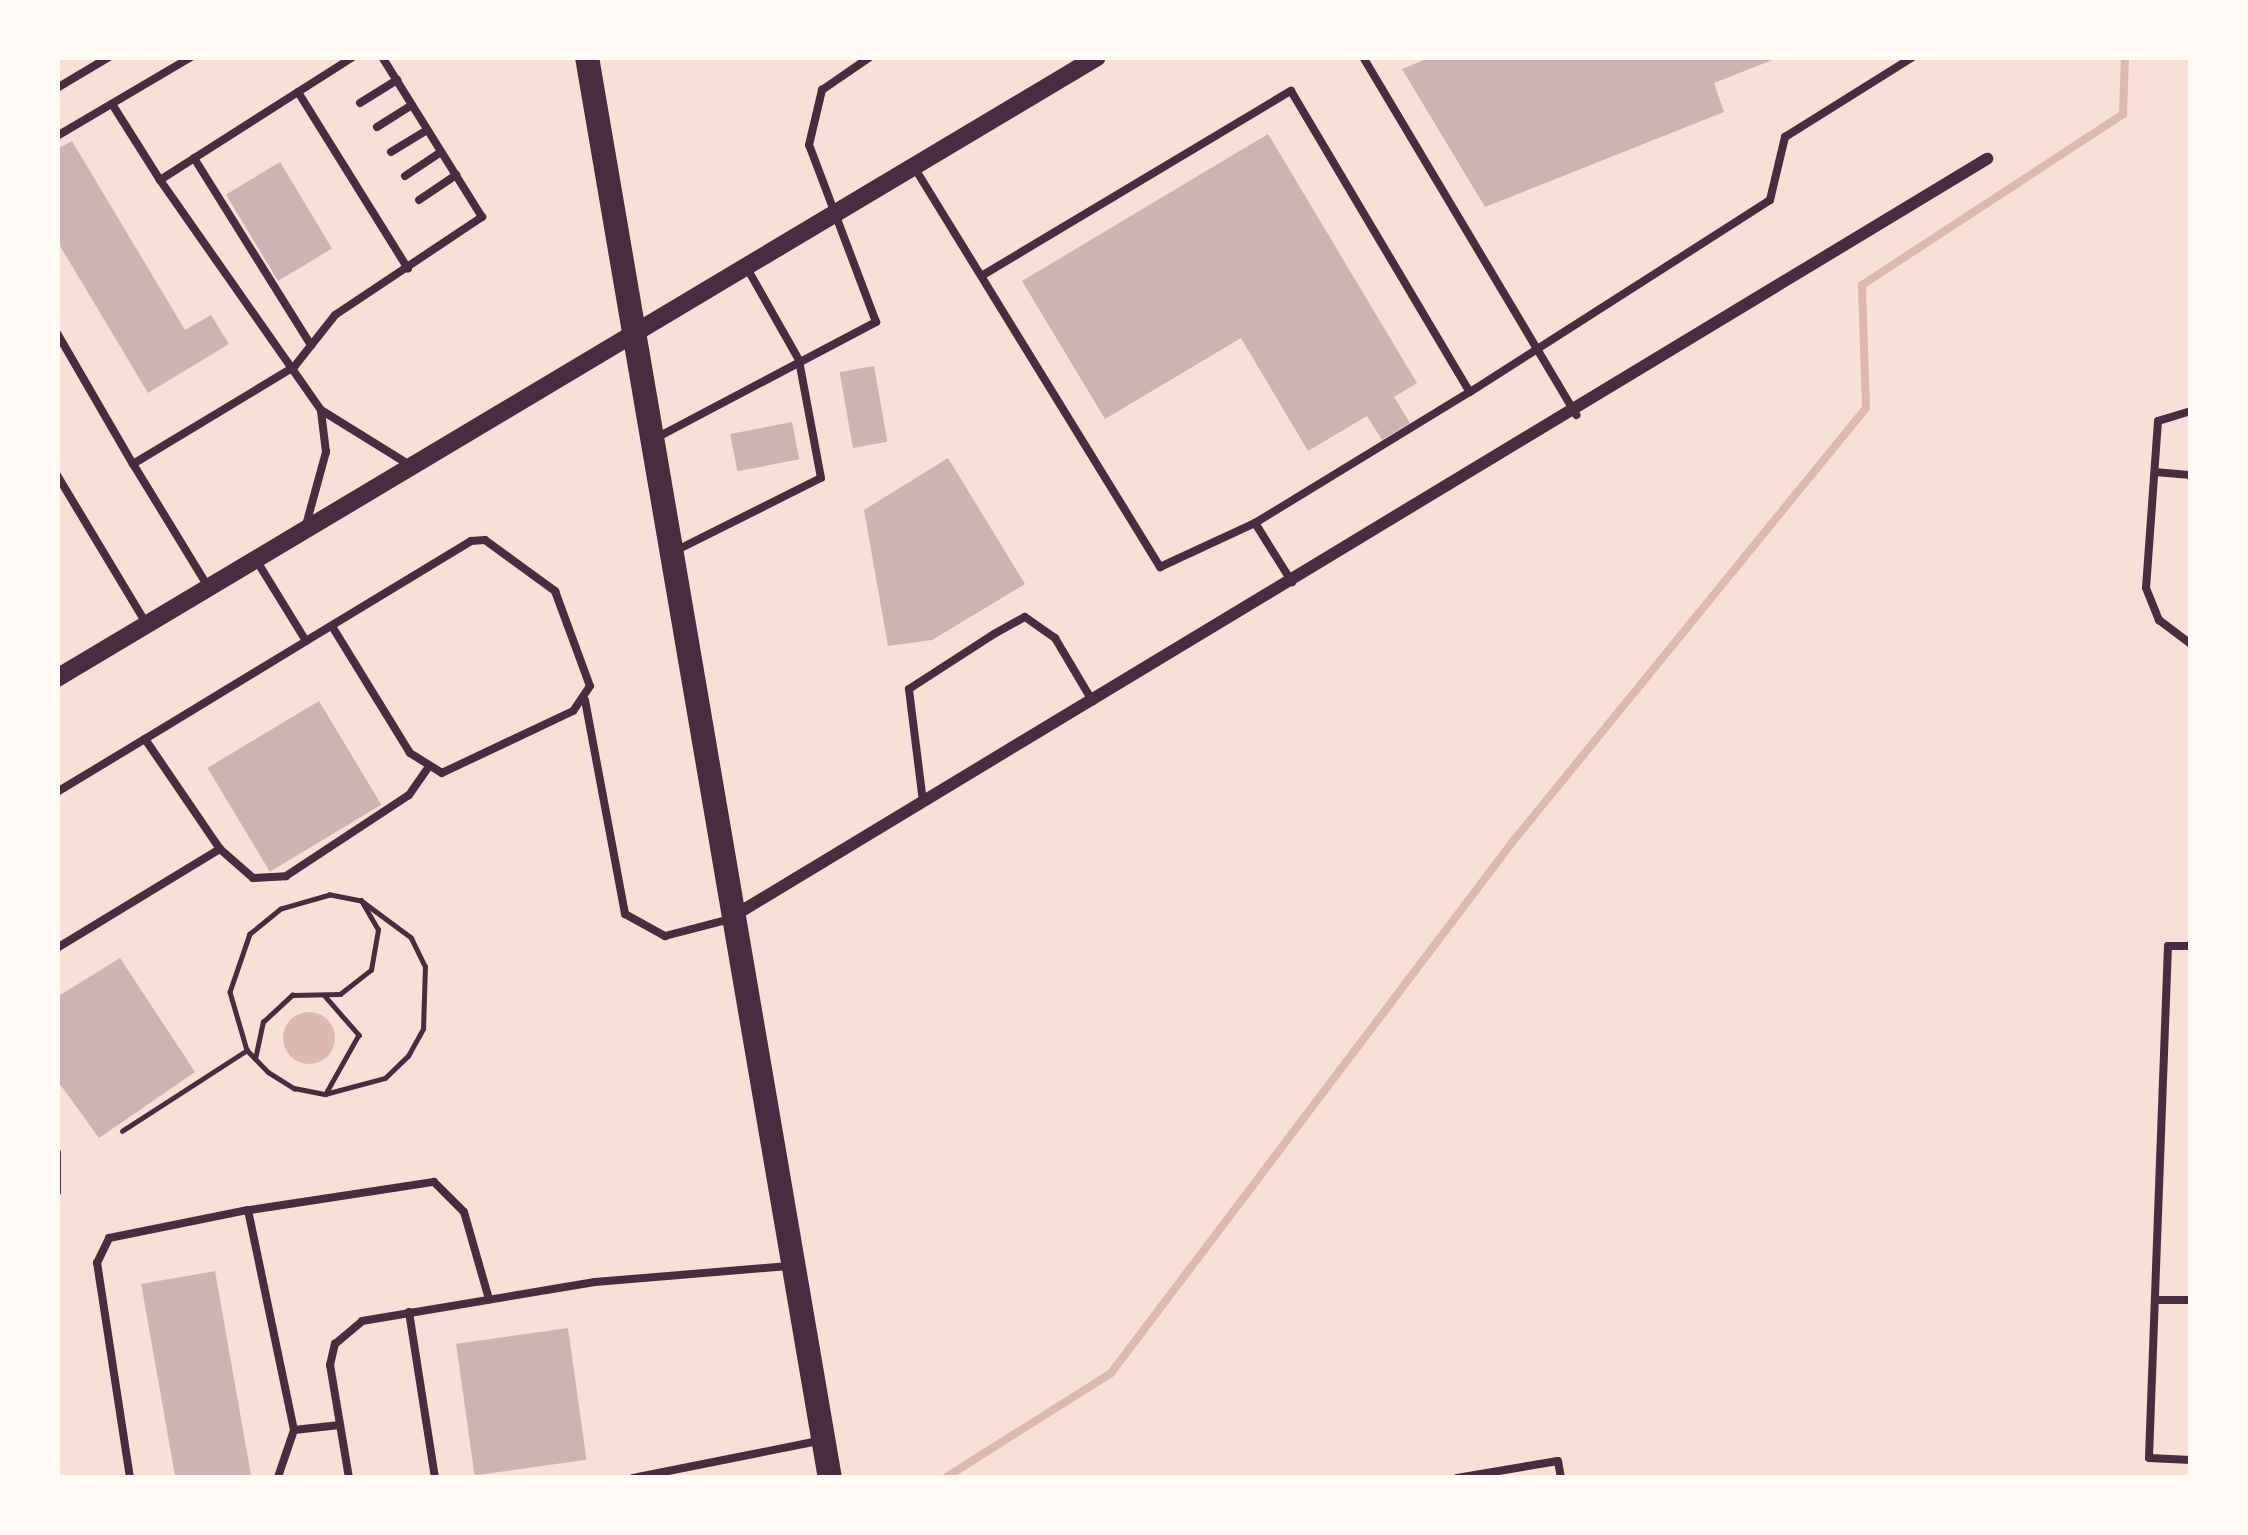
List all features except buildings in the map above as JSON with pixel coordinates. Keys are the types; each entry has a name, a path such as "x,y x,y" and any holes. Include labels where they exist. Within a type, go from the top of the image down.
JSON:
{"main road":[{"path":"587,57 727,920 830,1478"}],"street":[{"path":"57,677 631,330 1096,57"},
{"path":"727,920 1576,415 1987,159"}],"lane":[{"path":"57,88 109,57"},
{"path":"57,136 191,57"},
{"path":"160,180 352,57"},
{"path":"134,464 294,367 335,315 482,218 382,57"},
{"path":"649,441 876,322 809,145 822,90 870,57"},
{"path":"1363,57 1576,415"},
{"path":"913,164 1160,567 1256,523 1770,200 1785,137 1912,57"},
{"path":"360,103 397,80"},
{"path":"983,275 1291,91 1470,392"},
{"path":"298,92 408,269"},
{"path":"112,104 321,410 326,452 305,527"},
{"path":"376,128 412,105"},
{"path":"320,128 335,119"},
{"path":"391,152 427,130"},
{"path":"335,153 348,146"},
{"path":"405,176 441,152"},
{"path":"194,158 311,345"},
{"path":"351,178 365,169"},
{"path":"419,200 456,176"},
{"path":"365,201 378,193"},
{"path":"381,225 392,217"},
{"path":"668,555 821,478 799,360 744,263"},
{"path":"57,333 208,586"},
{"path":"321,410 410,464"},
{"path":"2191,411 2158,421 2146,588 2158,620 2191,644"},
{"path":"2155,472 2191,475"},
{"path":"57,475 146,624"},
{"path":"1256,523 1292,584"},
{"path":"57,792 306,641 485,540 554,591 585,698 625,914 665,936 727,920"},
{"path":"255,558 306,641"},
{"path":"924,803 908,689 994,634 1025,616 1055,638 1093,702"},
{"path":"332,626 427,769"},
{"path":"427,769 468,768 585,698"},
{"path":"146,739 220,849 253,878 286,876 409,795 427,769"},
{"path":"57,948 220,849"},
{"path":"2191,946 2168,946 2149,1458 2191,1460"},
{"path":"57,1153 57,1192"},
{"path":"130,1478 97,1263 109,1238 434,1181 464,1212 488,1299"},
{"path":"248,1210 294,1430 278,1477"},
{"path":"349,1478 335,1344 362,1322 488,1299 790,1266"},
{"path":"2155,1300 2191,1300"},
{"path":"409,1312 435,1478"},
{"path":"294,1430 340,1425"},
{"path":"633,1478 821,1441"},
{"path":"1457,1478 1558,1461 1562,1478"}],"path":[{"path":"300,900 362,901 411,938 427,982 423,1029 385,1078 325,1094 255,1059 247,1050 230,992 250,934 300,900"},
{"path":"255,1059 274,1009 292,995 325,996 357,986 379,949 362,901"},
{"path":"325,996 359,1035 325,1094"},
{"path":"122,1131 247,1050"}],"shaded area":[{"path":"309,1012 327,1020 335,1038 327,1056 309,1064 291,1056 283,1038 291,1020"}],"waterway":[{"path":"945,1478 1111,1373 1514,840 1866,408 1862,285 2123,114 2125,57"}]}
